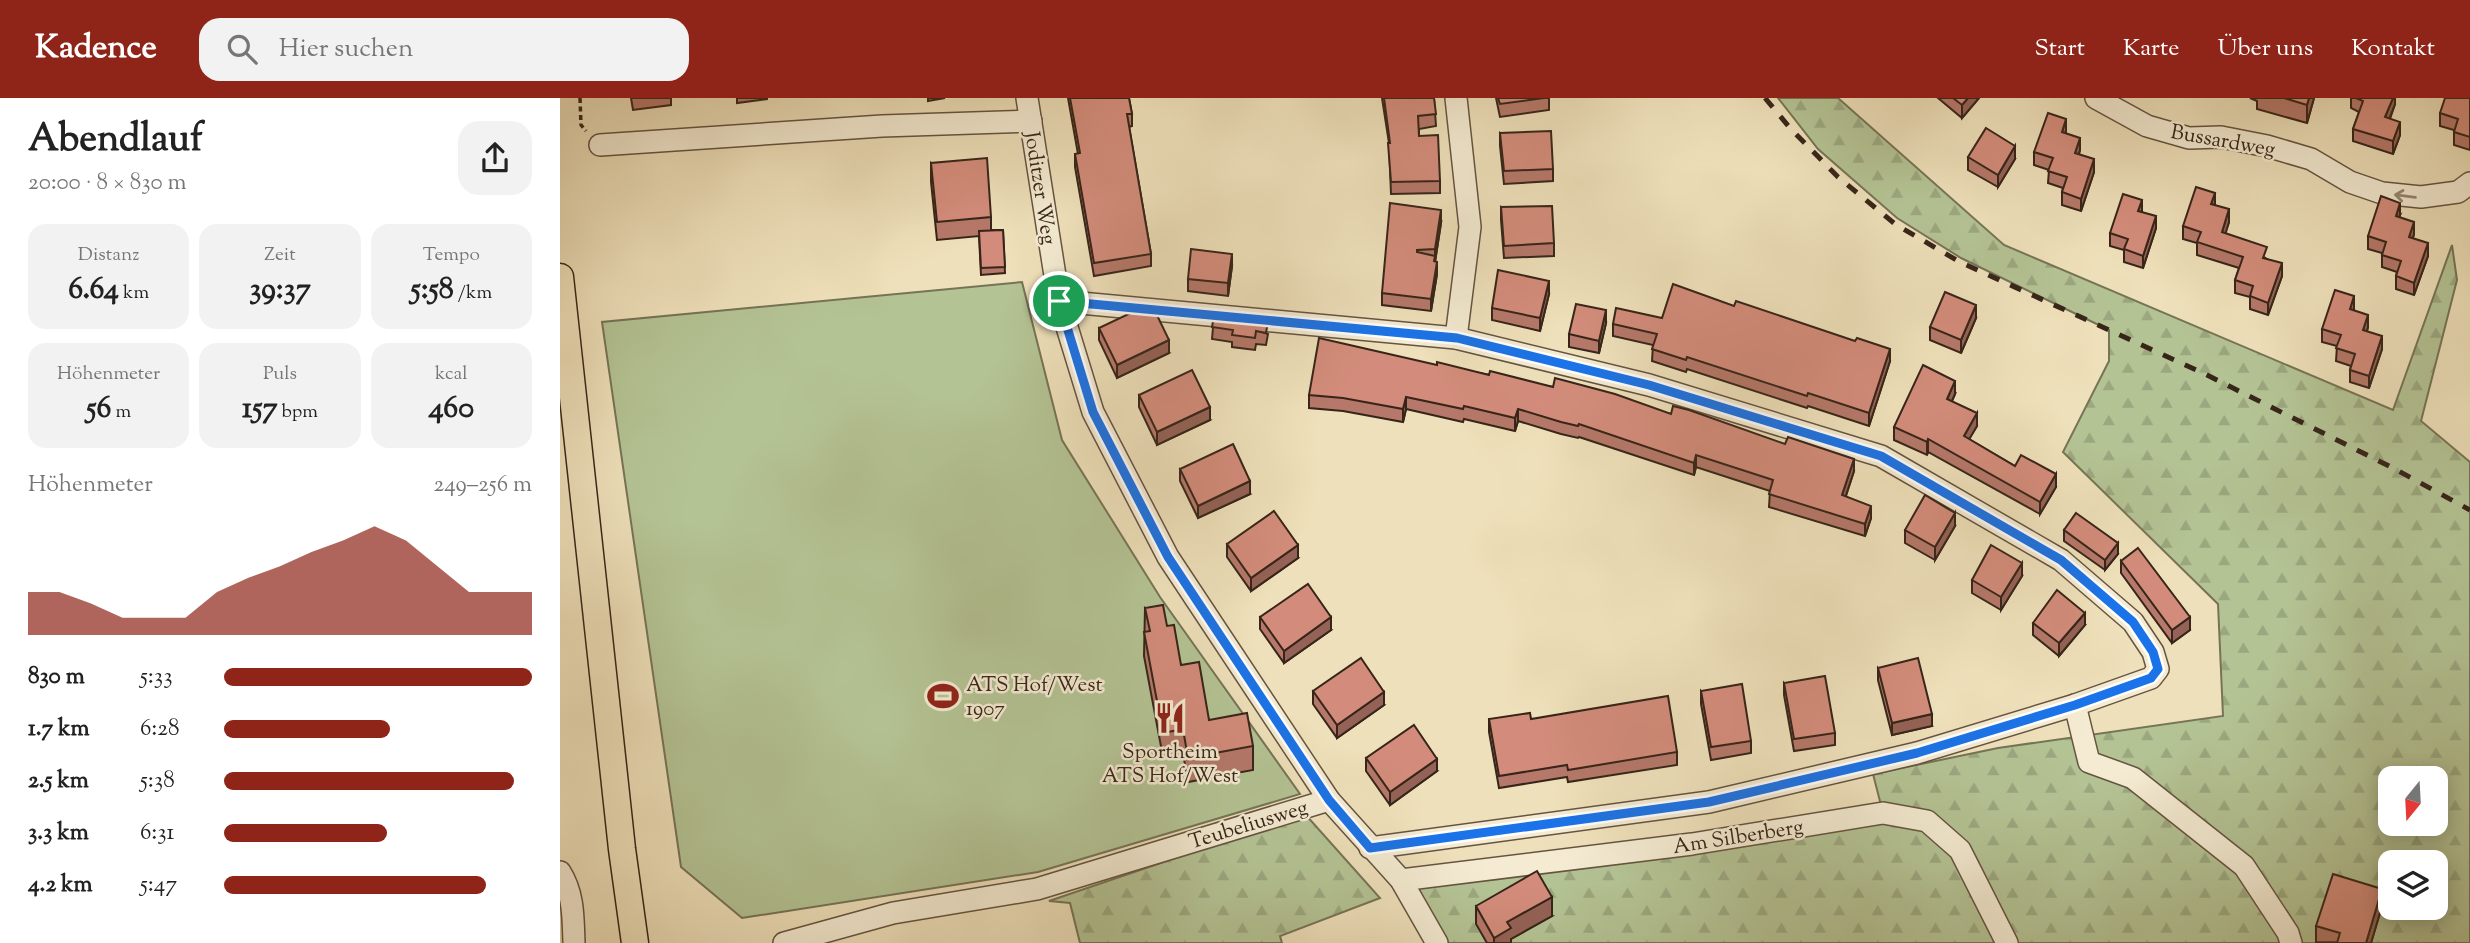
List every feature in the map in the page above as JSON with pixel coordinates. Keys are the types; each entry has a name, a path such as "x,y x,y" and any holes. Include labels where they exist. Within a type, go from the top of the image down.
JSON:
{"main road":[{"path":"560,277 634,942"}],"street":[{"name":"Joditzer Weg","path":"1027,98 1059,301 1093,412 1168,557 1329,800 1401,880 1437,943"},
{"path":"1456,98 1470,227 1457,338"},
{"name":"Bussardweg","path":"2096,98 2147,126 2189,138 2221,137 2267,146 2311,159 2350,182 2382,193 2421,197 2458,192 2470,183"},
{"name":"Joditzer Weg","path":"600,145 882,126 1031,121"},
{"path":"1059,301 1457,338 1649,385 1881,456 2061,560 2133,622 2153,652 2158,669 2151,678 2075,705 1917,753 1709,802 1370,848"},
{"path":"2075,705 2089,762 2133,778 2244,866 2288,933 2291,943"},
{"name":"Teubeliusweg","path":"784,943 893,913 1037,889 1329,800"},
{"name":"Am Silberberg","path":"1401,880 1692,844 1883,813 1927,821 1960,850 2007,943"},
{"path":"560,872 572,900 574,943"}],"path":[{"path":"580,98 581,125 600,145"}],"green space":[{"path":"1778,98 1838,98 2004,245 2393,410 2452,245 2457,280 2421,421 2470,462 2470,943 1437,943 1401,880 1883,813 1873,774 1998,748 2223,716 2218,604 2063,452 2109,361 2109,330 1961,258 1897,218 1818,149"},
{"name":"ATS Hof/West 1907","path":"1022,282 1062,440 1160,597 1300,794 1038,872 742,918 681,867 602,322"},
{"path":"1305,814 1380,898 1280,936 1282,943 1080,943 1070,903 1049,901"}],"building":[{"path":"1070,98 1129,98 1132,114 1127,114 1151,254 1094,263 1075,154 1080,153"},
{"path":"1384,98 1434,98 1436,114 1418,116 1419,136 1438,135 1440,181 1391,182 1390,143"},
{"path":"1498,98 1544,98 1500,104"},
{"path":"1953,98 1968,98 1962,105"},
{"path":"2284,98 2309,98 2307,105"},
{"path":"2356,98 2393,98 2385,117 2400,122 2393,141 2353,129 2363,101"},
{"path":"2445,98 2470,98 2470,137 2454,132 2458,119 2440,113"},
{"path":"2048,113 2066,119 2062,132 2080,138 2075,153 2094,159 2081,199 2062,192 2067,177 2048,171 2053,158 2034,152"},
{"path":"1986,128 2015,146 1998,175 1968,157"},
{"path":"1551,131 1553,169 1504,171 1500,133"},
{"path":"987,158 991,217 937,222 931,163"},
{"path":"2196,187 2215,193 2211,204 2229,209 2222,232 2267,247 2263,258 2282,263 2268,303 2250,296 2253,286 2235,280 2243,257 2197,242 2201,232 2183,226"},
{"path":"2123,194 2142,200 2138,211 2156,216 2143,256 2124,249 2128,239 2110,233"},
{"path":"2381,196 2400,203 2396,216 2414,222 2409,237 2428,243 2414,283 2396,276 2401,261 2382,255 2386,242 2368,236"},
{"path":"1390,203 1441,210 1435,249 1417,250 1435,256 1434,261 1437,262 1431,299 1382,293"},
{"path":"1552,206 1554,243 1504,246 1501,207"},
{"path":"1003,230 1005,267 981,268 979,231"},
{"path":"1191,249 1232,254 1228,283 1188,279"},
{"path":"1498,270 1549,281 1540,318 1492,308"},
{"path":"1673,284 1734,306 1736,301 1855,341 1857,338 1890,349 1869,413 1687,357 1686,360 1652,349 1657,334 1613,324 1616,308 1662,318"},
{"path":"2335,290 2354,296 2350,309 2368,315 2363,330 2382,336 2369,376 2350,370 2355,354 2336,348 2341,335 2322,329"},
{"path":"1945,292 1976,305 1961,340 1930,327"},
{"path":"1576,304 1606,310 1599,341 1569,334"},
{"path":"1139,309 1155,311 1169,340 1117,365 1099,328"},
{"path":"1214,316 1268,321 1266,333 1256,331 1255,338 1232,335 1233,330 1212,327"},
{"path":"1319,338 1437,365 1437,362 1489,375 1490,371 1553,387 1555,378 1615,394 1671,414 1673,406 1689,410 1785,444 1788,437 1854,459 1842,495 1871,506 1865,524 1769,494 1773,480 1696,455 1694,463 1579,424 1561,422 1518,409 1515,418 1464,406 1463,409 1406,397 1403,409 1309,395"},
{"path":"1923,365 1955,381 1947,399 1977,413 1964,436 2015,466 2021,455 2056,474 2040,502 1928,439 1927,442 1894,427"},
{"path":"1192,370 1210,407 1157,432 1139,395"},
{"path":"1233,444 1250,481 1198,506 1180,469"},
{"path":"1925,495 1955,513 1935,547 1905,530"},
{"path":"1274,511 1298,545 1251,578 1227,544"},
{"path":"2076,513 2118,543 2105,560 2064,530"},
{"path":"1991,545 2022,563 2001,597 1972,580"},
{"path":"2138,548 2190,617 2172,630 2121,561"},
{"path":"1308,584 1331,617 1284,651 1260,617"},
{"path":"2057,590 2085,613 2059,643 2033,623"},
{"path":"1163,605 1167,626 1174,625 1181,665 1199,662 1209,720 1247,713 1253,746 1188,758 1183,729 1163,733 1144,632 1150,631 1145,608"},
{"path":"1361,658 1384,692 1337,725 1313,691"},
{"path":"1918,658 1932,714 1892,723 1878,668"},
{"path":"1825,676 1835,733 1794,739 1784,683"},
{"path":"1742,684 1751,741 1711,747 1701,691"},
{"path":"1668,696 1677,752 1568,770 1567,765 1499,776 1489,719 1530,713 1531,719"},
{"path":"1414,725 1437,759 1390,792 1366,758"},
{"path":"1537,871 1552,897 1507,922 1511,928 1494,938 1476,906"},
{"path":"2333,874 2378,888 2378,902 2366,943 2337,943 2340,933 2316,926"}],"railway":[{"path":"1765,98 1838,177 1895,224 1958,261 2205,374 2393,468 2470,510"}],"place":[{"name":"ATS Hof/West 1907","path":"943,696"},
{"name":"Sportheim ATS Hof/West","path":"1170,718"}],"route":[{"path":"1059,301 1457,338 1649,385 1881,456 2061,560 2133,622 2153,652 2158,669 2151,678 2075,705 1917,753 1709,802 1370,848 1329,800 1168,557 1093,412 1059,301"}]}
